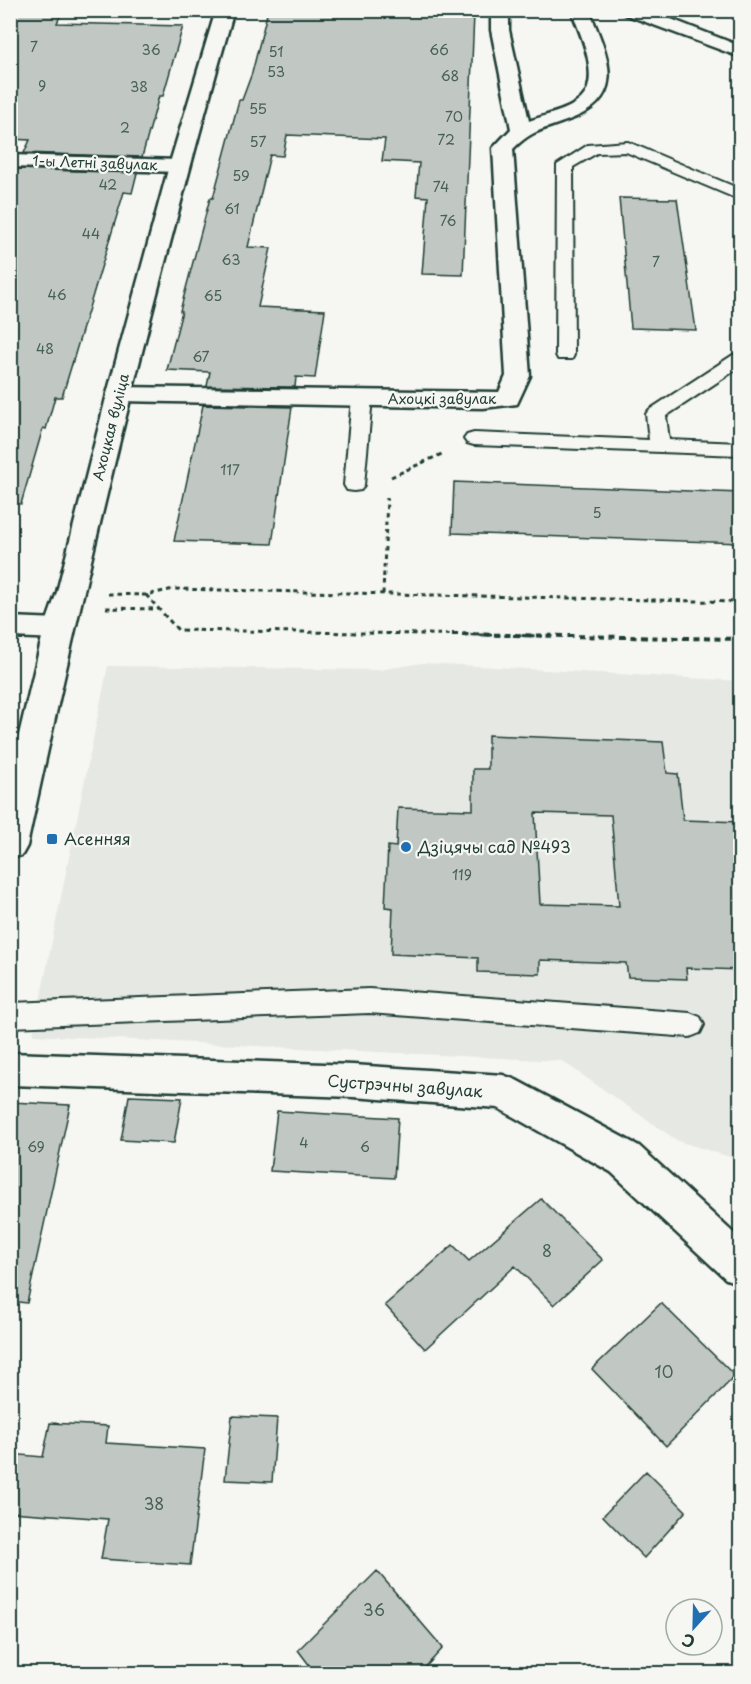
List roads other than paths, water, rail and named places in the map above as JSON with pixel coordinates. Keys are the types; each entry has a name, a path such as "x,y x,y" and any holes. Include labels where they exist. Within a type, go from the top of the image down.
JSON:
{"street":[{"name":"Ахоцкая вуліца","path":"10,846 63,617 119,394 179,166 225,10"},
{"path":"500,10 500,30 521,130 589,103 597,91 598,56 580,10"},
{"path":"630,10 741,52"},
{"name":"Ахоцкі завулак","path":"119,394 483,401 508,399 518,376 502,148 521,130"},
{"name":"1-ы Летні завулак","path":"10,161 179,166"},
{"path":"10,627 63,617"},
{"name":"Сустрэчны завулак","path":"10,1069 353,1082 503,1092 625,1159 741,1265"}],"lane":[{"path":"565,355 565,165 594,148 628,147 741,195"},
{"path":"660,446 656,414 741,359"},
{"path":"354,484 362,398"},
{"path":"474,439 741,449"},
{"path":"10,1016 38,1012 369,1001 690,1025"}],"place":[{"name":"Асенняя","path":"52,839"},
{"name":"Дзіцячы сад №493","path":"406,847"}]}
